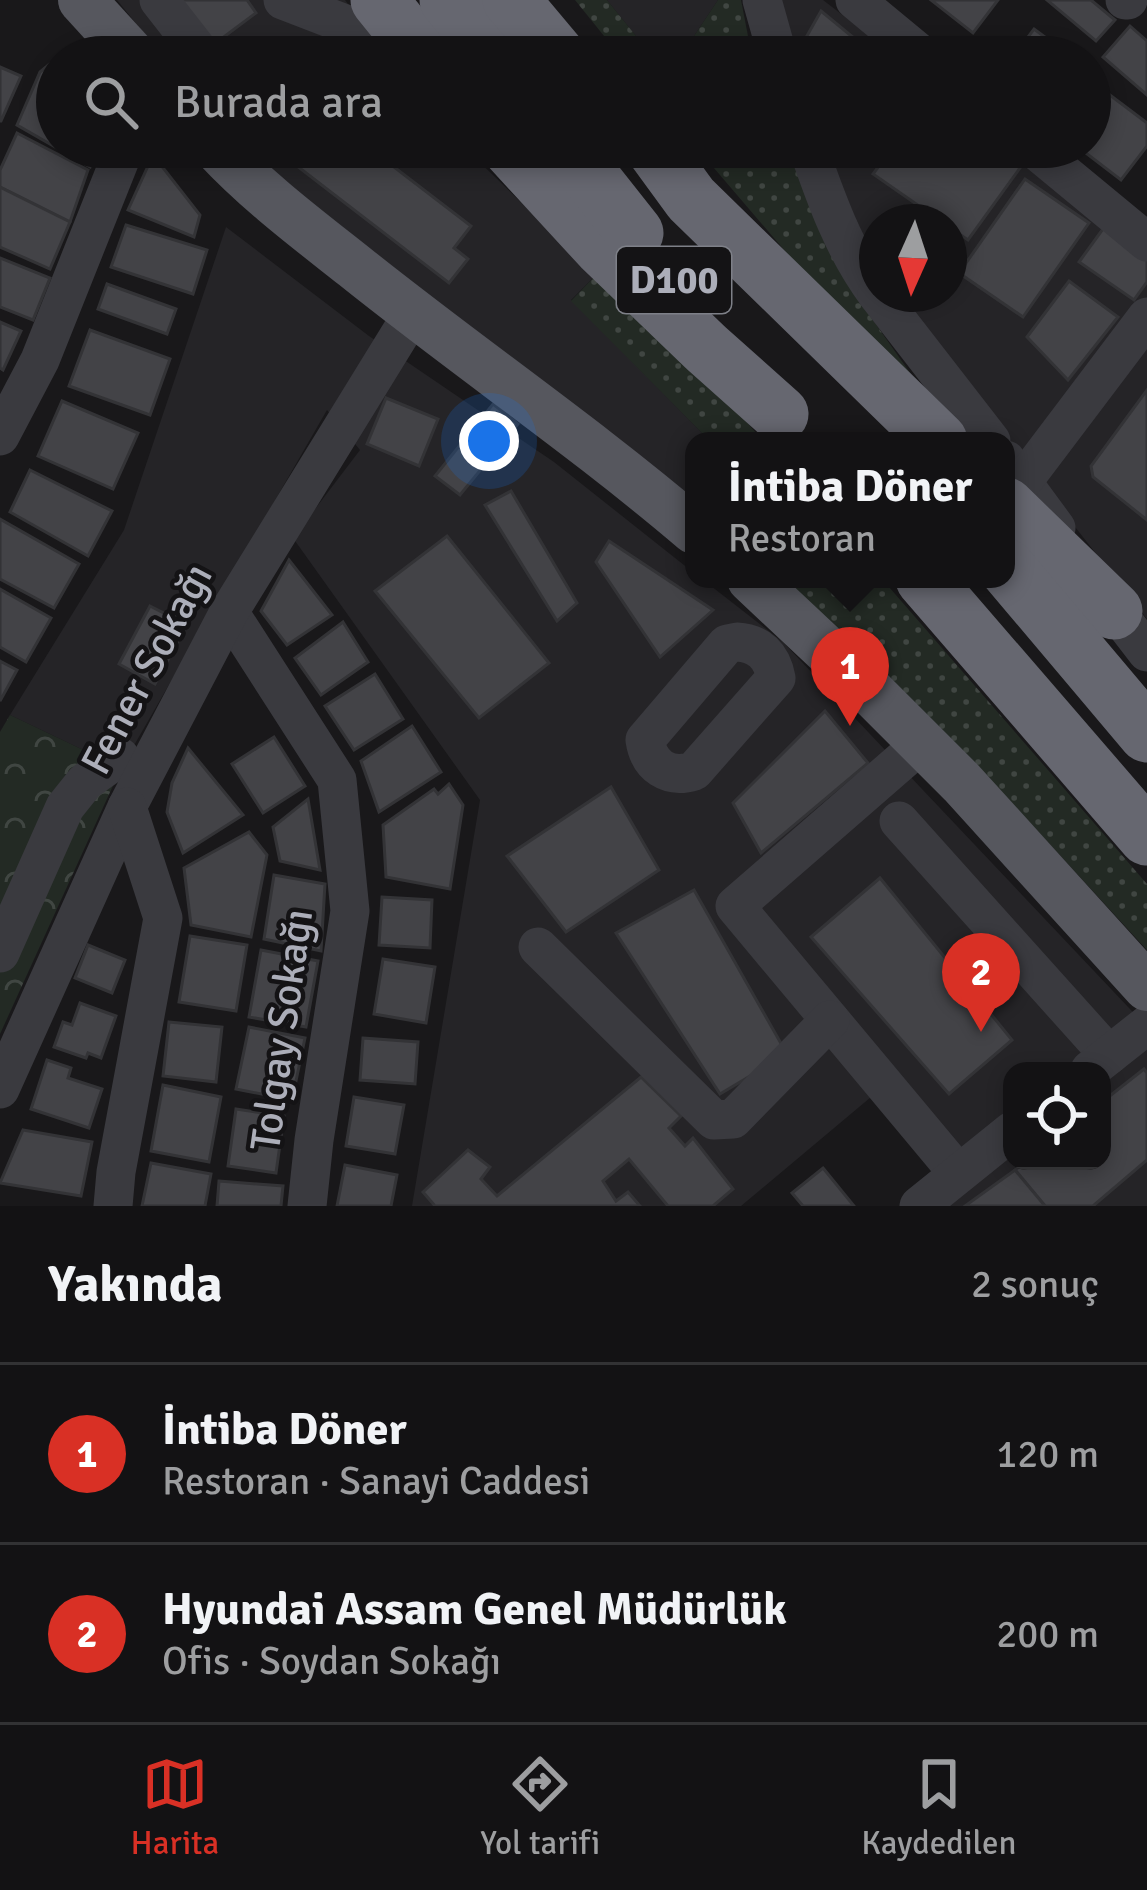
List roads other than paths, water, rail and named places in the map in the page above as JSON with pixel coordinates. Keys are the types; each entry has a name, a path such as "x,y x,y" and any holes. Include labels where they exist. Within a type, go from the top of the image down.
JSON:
{"highway":[{"path":"379,0 408,36"},
{"path":"448,0 477,36"},
{"path":"511,0 541,36"},
{"path":"545,0 572,36"},
{"path":"528,168 602,248 792,427"},
{"name":"D100","path":"584,168 792,427"},
{"name":"D100","path":"659,168 691,199 890,432"},
{"path":"668,168 691,199 930,432"},
{"path":"1015,486 1131,632"},
{"path":"1015,578 1147,734"},
{"path":"932,588 1147,837"}],"main road":[{"path":"82,0 115,36"},
{"path":"236,168 412,313 685,522"},
{"path":"755,588 779,636 866,687 962,783 1147,987"}],"street":[{"path":"158,0 187,36"},
{"path":"283,0 374,36"},
{"path":"762,0 772,36"},
{"path":"855,0 899,36"},
{"path":"0,436 40,360 117,168"},
{"path":"815,168 859,269"},
{"path":"1057,168 1147,242"},
{"path":"891,312 984,432"},
{"name":"Fener Sokağı","path":"0,1089 127,807 230,612 412,313"},
{"path":"1015,478 1147,317"},
{"name":"Tolgay Sokağı","path":"230,612 337,780 350,911 307,1206"},
{"path":"921,744 735,906 958,1173"},
{"path":"0,953 65,807 85,782 120,757"},
{"path":"112,1206 163,918 127,807"},
{"path":"899,821 1099,1062"},
{"path":"538,947 714,1120 733,1119 830,1020"},
{"path":"1101,1062 1147,1025"},
{"path":"920,1206 1003,1138"}],"place":[{"name":"İntiba Döner","path":"850,726"},
{"name":"Hyundai Assam Genel Müdürlük","path":"981,1032"}]}
